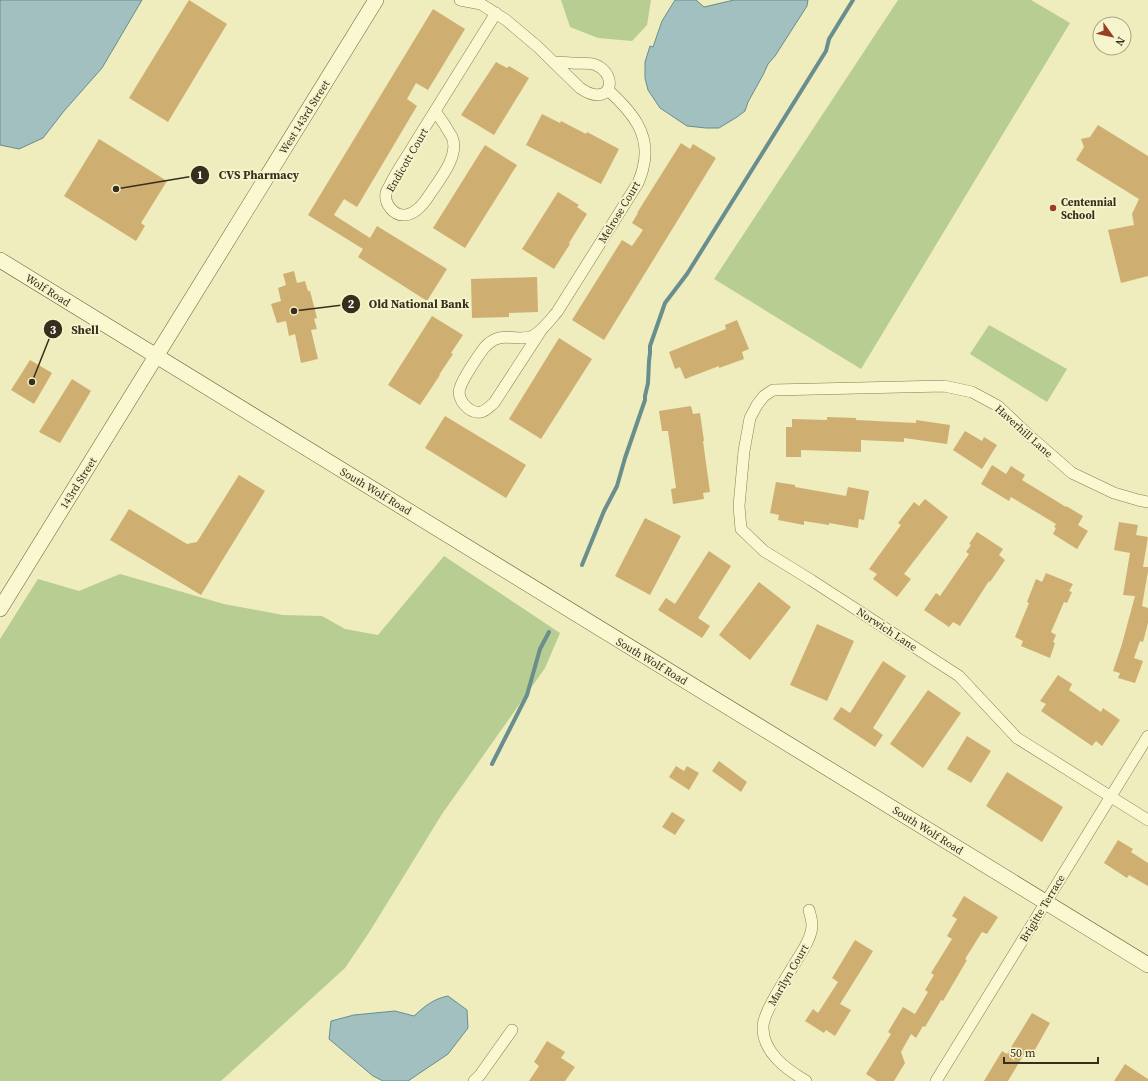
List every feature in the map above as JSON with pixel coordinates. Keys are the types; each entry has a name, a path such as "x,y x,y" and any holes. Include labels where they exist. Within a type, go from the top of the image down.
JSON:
{"main road":[{"name":"West 143rd Street","path":"156,357 376,0"},
{"name":"Wolf Road","path":"0,260 156,357"},
{"name":"143rd Street","path":"0,609 156,357"},
{"name":"South Wolf Road","path":"156,357 1148,965"}],"street":[{"path":"460,0 480,2 506,20 586,92 599,96 608,90 608,78 602,69 597,66 590,63 553,62"},
{"name":"Endicott Court","path":"435,111 452,138 454,144 453,154 450,162 420,208 405,215 398,214 388,206 386,202 386,193 435,111 496,13"},
{"name":"Melrose Court","path":"542,329 531,337 502,337 493,340 485,348 468,373 460,389 459,396 462,402 472,410 480,412 487,409 494,403 542,329 557,312 638,183 644,168 645,153 643,138 639,126 631,114 608,90"},
{"name":"Haverhill Lane","path":"773,390 944,386 972,392 998,406 1072,473 1114,493 1148,502"},
{"name":"Norwich Lane","path":"773,390 764,396 750,418 744,451 739,506 741,529 764,551 959,676 1017,738 1148,820"},
{"name":"Brigitte Terrace","path":"936,1081 1148,736"},
{"name":"Marilyn Court","path":"806,1081 790,1071 775,1058 765,1041 763,1025 767,1011 807,943 812,925 809,910"},
{"path":"474,1081 480,1075 512,1030"}],"green space":[{"path":"561,0 651,0 647,25 632,41 598,38 570,27"},
{"path":"898,0 1031,0 1070,23 861,369 714,279"},
{"path":"989,325 1067,369 1047,402 970,354"},
{"path":"444,556 560,633 545,668 442,814 370,931 345,968 221,1081 0,1081 0,639 38,579 79,591 120,574 224,604 283,615 322,616 345,629 378,635"}],"water":[{"path":"0,0 142,0 102,68 64,111 43,138 19,149 0,145"},
{"path":"675,0 696,0 704,7 734,0 808,0 807,6 775,56 768,64 748,102 745,111 719,128 687,126 660,108 648,90 645,78 645,62 650,46 653,47 662,21"},
{"path":"448,996 467,1010 468,1028 448,1054 408,1081 383,1081 373,1076 329,1039 331,1021 354,1015 395,1011 414,1016 430,1003"}],"building":[{"path":"189,0 227,24 168,122 129,98"},
{"path":"433,9 465,29 428,90 416,83 407,99 417,106 357,207 344,199 334,215 370,238 377,226 447,269 427,301 358,257 363,249 308,215"},
{"path":"496,62 507,68 509,66 529,78 494,135 461,115"},
{"path":"542,114 560,123 561,121 586,134 587,132 619,149 601,184 526,145"},
{"path":"1098,125 1148,156 1148,276 1121,283 1108,230 1134,225 1132,214 1139,199 1076,160 1084,147 1081,139 1090,137"},
{"path":"99,139 167,181 141,223 145,226 136,241 64,196"},
{"path":"681,143 690,149 693,144 716,158 604,340 572,320 622,240 632,246 643,230 632,223"},
{"path":"485,145 517,165 465,248 433,228"},
{"path":"558,192 579,205 577,207 587,214 554,269 522,249"},
{"path":"294,271 297,283 305,281 308,291 310,291 317,318 314,319 317,329 311,330 318,359 301,363 295,334 289,336 286,321 277,323 271,304 281,301 278,288 286,285 283,274"},
{"path":"537,277 538,312 509,313 509,317 472,318 471,279"},
{"path":"432,316 463,335 451,353 453,354 420,405 388,385"},
{"path":"737,320 749,349 742,352 744,359 719,368 719,366 685,379 680,367 675,369 669,352 726,329 725,325"},
{"path":"559,338 592,359 541,439 509,419"},
{"path":"30,360 52,373 34,404 11,390"},
{"path":"72,379 91,391 60,443 39,432"},
{"path":"691,406 693,414 700,413 710,492 703,493 704,499 673,504 671,489 676,488 668,431 662,431 659,411"},
{"path":"445,416 526,465 506,498 425,448"},
{"path":"827,417 916,423 916,420 950,425 947,444 904,438 904,442 861,440 861,452 801,450 801,457 786,457 786,427 792,427 792,419 827,420"},
{"path":"965,431 982,441 984,437 997,445 982,469 953,450"},
{"path":"992,465 1006,474 1011,466 1025,475 1022,480 1083,516 1078,525 1088,531 1077,549 1053,534 1056,524 1011,497 1009,501 981,484"},
{"path":"239,475 265,491 201,595 110,540 129,509 187,544 197,542"},
{"path":"776,482 846,496 848,487 869,491 864,520 859,519 858,528 829,523 829,525 804,521 804,525 778,520 779,515 770,513"},
{"path":"925,499 948,517 904,574 911,579 897,597 873,579 877,574 869,569 901,525 898,523 914,502 919,506"},
{"path":"645,518 681,536 650,595 615,576"},
{"path":"1119,522 1138,525 1136,535 1148,537 1143,567 1148,567 1148,571 1142,606 1148,608 1148,623 1143,642 1140,641 1134,658 1143,661 1135,683 1118,678 1120,673 1113,671 1135,596 1123,595 1130,553 1114,550"},
{"path":"977,532 1003,549 999,555 1005,560 990,582 989,581 960,626 953,622 949,627 924,610 936,593 940,596 969,554 966,552 971,545 969,544"},
{"path":"709,551 731,566 698,618 710,626 702,638 658,610 666,598 675,604"},
{"path":"1046,573 1073,584 1069,591 1072,592 1067,603 1064,602 1051,632 1056,635 1050,658 1021,646 1023,641 1015,637 1029,603 1027,602 1036,579 1042,582"},
{"path":"759,582 791,607 750,660 719,635"},
{"path":"817,624 854,641 827,701 790,685"},
{"path":"883,661 906,676 873,728 883,735 875,747 833,719 841,707 850,713"},
{"path":"1058,675 1072,684 1069,690 1101,712 1103,708 1120,720 1102,746 1096,741 1092,746 1041,711 1046,704 1040,701"},
{"path":"928,690 961,713 923,768 890,744"},
{"path":"967,736 991,751 971,783 947,769"},
{"path":"719,761 747,782 741,792 712,771"},
{"path":"676,766 684,771 687,766 699,773 689,790 669,777"},
{"path":"1007,772 1063,807 1042,842 986,806"},
{"path":"672,812 685,820 675,835 662,827"},
{"path":"1118,840 1133,849 1131,852 1148,863 1148,886 1129,875 1127,878 1104,863"},
{"path":"964,896 998,917 987,934 982,932 965,959 967,960 943,1001 941,1000 925,1027 923,1026 916,1038 911,1034 901,1052 905,1063 894,1081 877,1081 866,1074 891,1034 888,1032 903,1007 915,1014 928,992 925,990 934,975 931,973 952,939 947,936 957,919 952,916"},
{"path":"855,940 873,951 840,1004 851,1010 835,1036 826,1030 824,1033 805,1021 813,1009 818,1013 838,982 832,978"},
{"path":"1032,1013 1050,1023 1032,1055 1026,1051 1008,1081 984,1081 1002,1051 1007,1054"},
{"path":"547,1041 565,1052 561,1058 575,1067 565,1081 529,1081 539,1066 534,1062"},
{"path":"1125,1064 1148,1079 1148,1081 1114,1081"}],"waterway":[{"path":"582,565 604,511 617,486 645,400 648,383 650,346 665,303 687,274 826,51 829,39 853,0"},
{"path":"492,764 527,695 540,649 549,632"}],"place":[{"name":"CVS Pharmacy","path":"116,189"},
{"name":"Centennial School","path":"1053,208"},
{"name":"Old National Bank","path":"294,311"},
{"name":"Shell","path":"32,382"}]}
